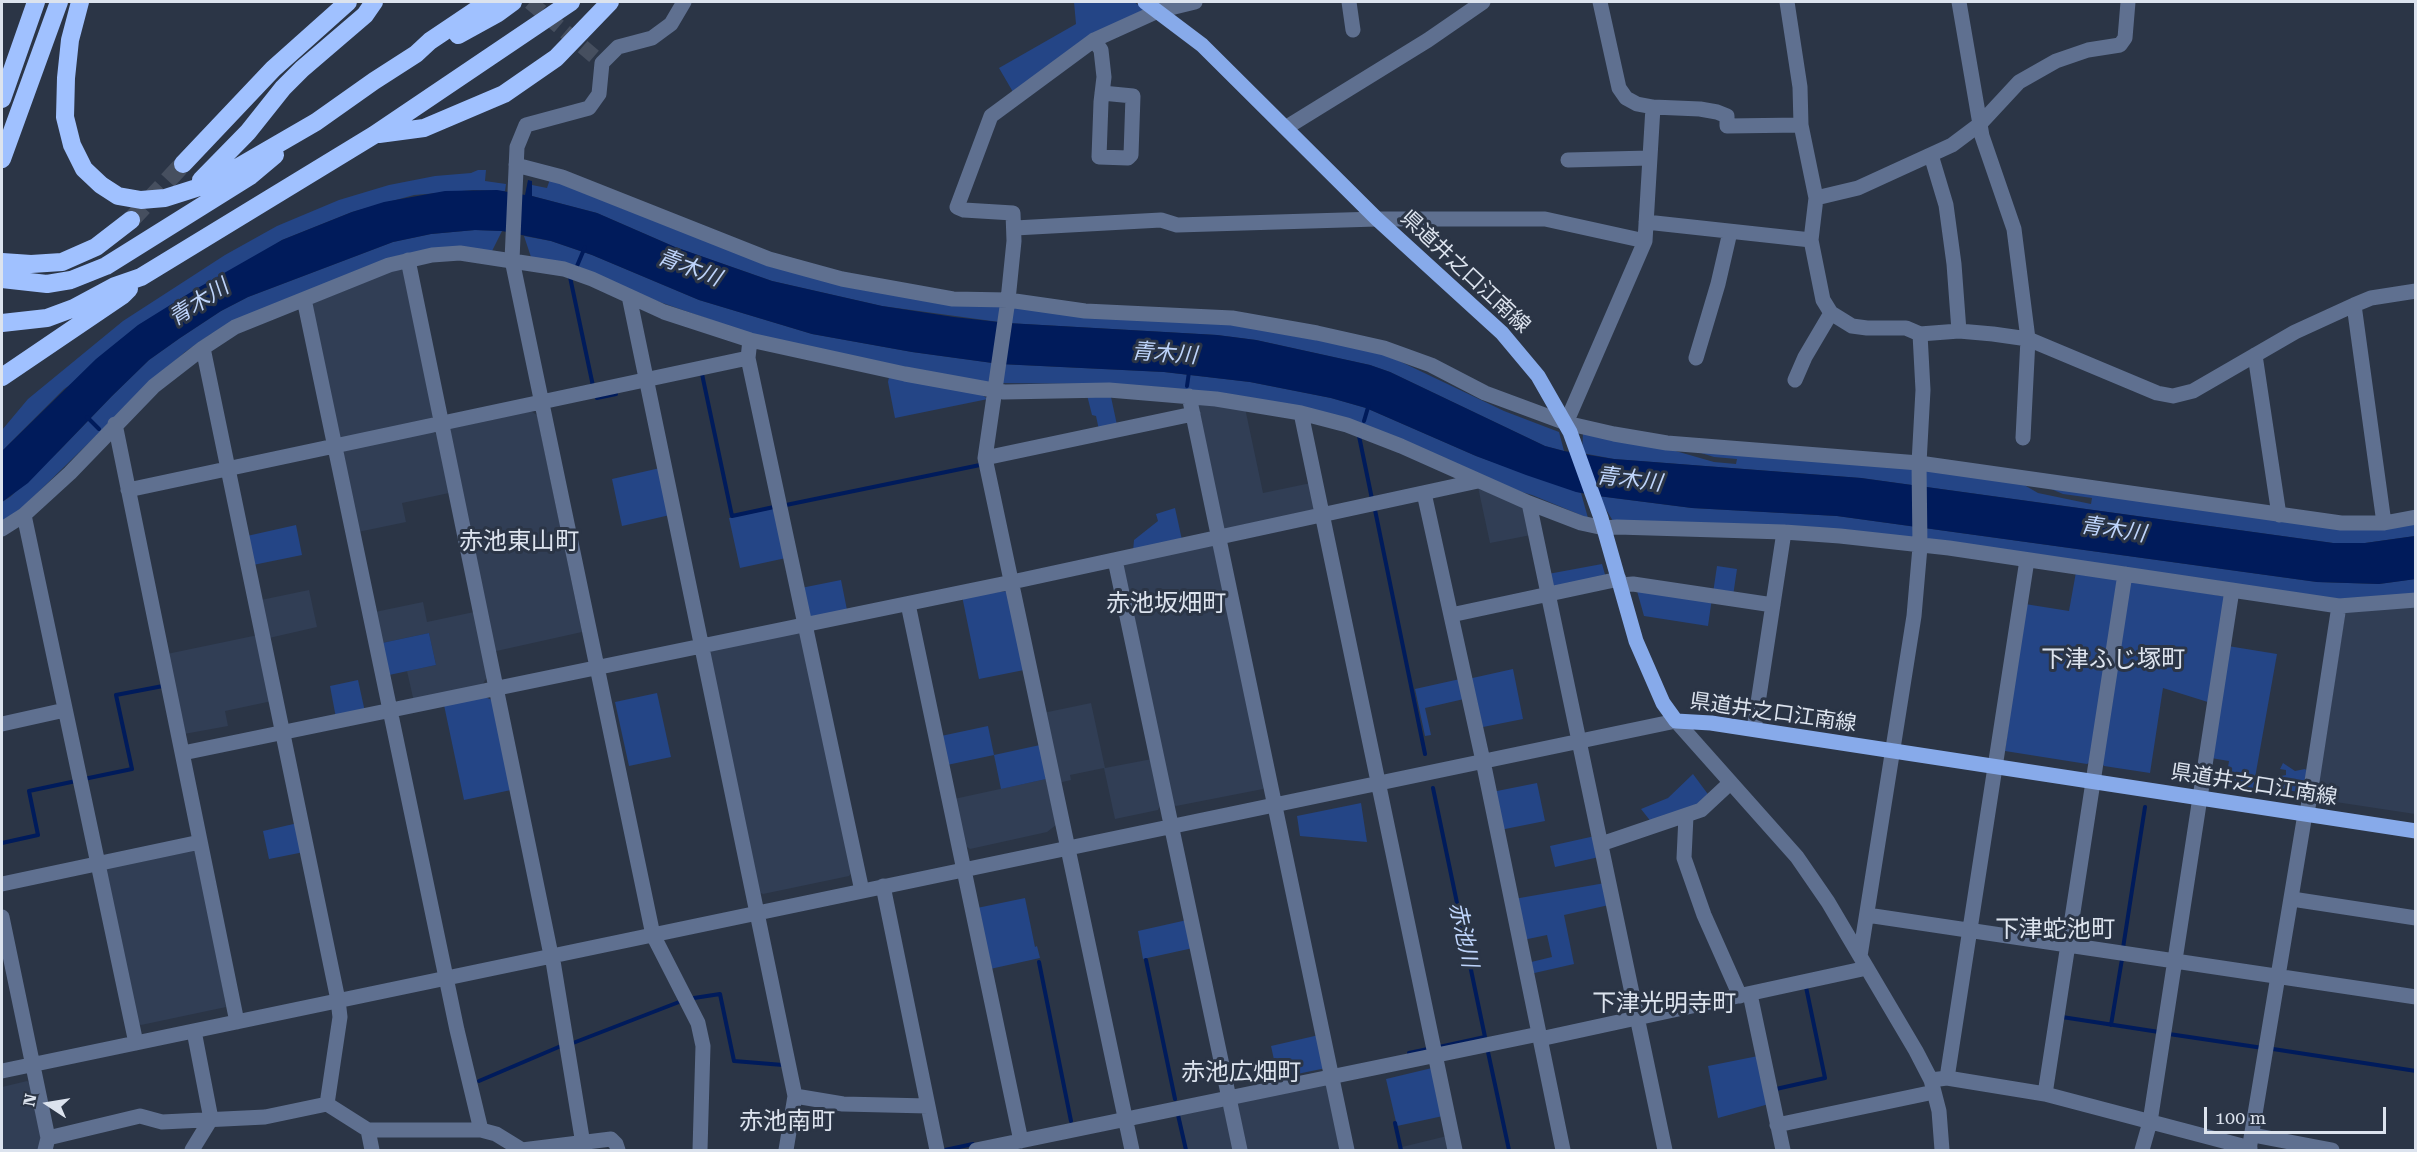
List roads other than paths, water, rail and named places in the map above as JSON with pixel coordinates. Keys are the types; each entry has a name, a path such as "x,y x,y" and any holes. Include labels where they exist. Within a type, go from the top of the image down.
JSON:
{"highway":[{"path":"2,99 36,2"},
{"path":"2,159 59,2"},
{"path":"80,2 70,40 65,117 72,145 84,169 100,185 118,196 141,200 165,198 209,184 316,122"},
{"path":"183,164 273,69 348,2"},
{"path":"191,190 240,140 283,88 365,15 374,2"},
{"path":"2,279 47,284 71,280 106,266 250,177 316,122 489,2"},
{"path":"416,54 437,48 513,2"},
{"path":"526,32 547,2"},
{"path":"2,323 47,318 74,308 115,286 141,277 374,135 572,2"},
{"path":"374,135 424,128 504,94 556,58 610,2"},
{"path":"2,77 18,54"},
{"path":"2,262 31,264 62,262 96,247 131,220"},
{"path":"2,377 123,295 141,277"}],"main road":[{"name":"県道井之口江南線","path":"1145,2 1202,45 1377,219 1502,333 1538,376 1568,427 1603,523 1636,641 1663,703 1676,721 1754,729 2415,831"}],"street":[{"path":"684,2 670,24 652,38 618,47 599,61 599,94 589,108 526,125 517,147 512,257 653,935 698,1023 703,1046 700,1150"},
{"path":"1132,1150 985,458 1008,303 1015,228 1013,213 964,210 957,207 991,116 1094,40 1158,11 1195,2"},
{"path":"1349,2 1353,30"},
{"path":"1600,2 1619,88 1626,99 1653,108 1700,108 1717,111 1726,116 1727,126 1801,125"},
{"path":"1786,2 1800,87 1801,125 1816,198 1811,240 1818,281 1823,300 1831,313 1852,326 1906,328 1920,334 1959,331 2028,339 2157,393 2173,396 2193,391 2295,332 2354,305 2371,298 2415,291"},
{"path":"1959,2 1980,124 2014,229 2028,339 2023,438"},
{"path":"1816,198 1858,188 1952,145 1980,124 2019,82 2056,61 2088,50 2120,45 2125,38 2128,2"},
{"path":"1287,128 1428,40 1475,4"},
{"path":"1094,40 1101,51 1104,77 1102,93 1099,157 1128,158 1131,155 1133,96 1102,93"},
{"path":"1568,427 1645,241 1653,108"},
{"path":"1931,155 1946,205 1954,264 1959,331"},
{"path":"1568,160 1650,158"},
{"path":"516,165 562,177 769,260 887,288 953,299 1085,311 1232,318 1384,348 1431,365 1485,393 1568,427 1667,443 1919,465 2341,524 2384,523 2415,517"},
{"path":"1015,228 1161,220 1177,225 1377,219 1545,219 1645,241"},
{"path":"1646,222 1811,240"},
{"path":"1696,358 1718,284 1730,232"},
{"path":"2,529 24,515 70,473 154,386 203,348 235,327 408,260 459,253 512,257 564,269 592,279 664,312 750,340 905,374 996,387 1004,392 1109,390 1189,396 1300,413 1358,429 1581,523 1840,536 1949,548 2339,606 2415,600"},
{"path":"408,260 552,955 583,1144"},
{"path":"629,296 795,1096 786,1150"},
{"path":"304,299 446,978 481,1130"},
{"path":"2354,305 2384,523"},
{"path":"1795,380 1805,357 1831,313"},
{"path":"1863,962 1866,915 1914,616 1920,545 1919,465 1923,390 1920,334"},
{"path":"750,340 748,358 862,891"},
{"path":"203,348 338,1000 340,1017 327,1104"},
{"path":"2254,355 2279,516"},
{"path":"128,490 748,358"},
{"path":"1189,396 1347,1150"},
{"path":"1300,413 1455,1150"},
{"path":"985,458 1193,414"},
{"path":"115,424 237,1022"},
{"path":"183,753 1012,582 1478,481"},
{"path":"1424,493 1483,761 1563,1150"},
{"path":"1529,503 1665,1150"},
{"path":"24,515 136,1042"},
{"path":"1754,729 1784,532"},
{"path":"1115,560 1240,1150"},
{"path":"1947,1078 2027,560"},
{"path":"2045,1094 2125,574"},
{"path":"1451,615 1548,593 1620,582 1773,605"},
{"path":"2142,1150 2150,1122 2232,590"},
{"path":"908,603 1021,1141"},
{"path":"2251,1144 2339,606"},
{"path":"2,724 65,710"},
{"path":"2,1071 1676,721 1797,857 1828,902 1917,1051 1933,1086 1939,1111 1942,1150"},
{"path":"1601,844 1701,810 1730,783"},
{"path":"1686,816 1684,858 1704,915 1745,995 1783,1150"},
{"path":"2,884 200,842"},
{"path":"883,886 937,1150"},
{"path":"2292,899 2415,918"},
{"path":"1866,915 2415,997"},
{"path":"2,917 33,1064 46,1144 140,1116 162,1122 265,1117 293,1113 327,1104 368,1130 481,1130 496,1134 522,1150 611,1140 616,1144 618,1150"},
{"path":"976,1150 1435,1055 1637,1018 1745,995 1863,962"},
{"path":"192,1150 211,1119 194,1031"},
{"path":"1777,1125 1933,1086 1947,1078 2045,1094 2150,1122 2251,1144 2331,1150"},
{"path":"795,1096 843,1104 928,1106"},
{"path":"368,1130 372,1150"}],"water":[{"name":"青木川","path":"528,180 532,181 532,196 597,213 675,247 772,281 882,306 954,317 1007,323 1217,335 1256,340 1370,365 1390,372 1545,446 1564,451 1614,459 1861,478 2333,543 2365,543 2415,536 2416,579 2379,584 2317,582 1837,516 1692,508 1598,496 1576,492 1526,475 1366,408 1331,398 1250,382 1164,372 1000,364 912,352 812,334 699,300 592,255 551,241 502,231 475,230 431,234 393,242 248,297 221,311 149,360 28,483 2,502 2,451 96,359 138,325 196,289 282,240 352,212 384,202 445,191 497,190 525,195"}],"waterway":[{"path":"577,266 585,247"},
{"path":"570,277 593,386"},
{"name":"青木川","path":"1187,386 1189,372"},
{"path":"702,374 732,516 774,507"},
{"path":"597,398 616,394"},
{"name":"赤池川","path":"1364,421 1369,404"},
{"path":"87,417 99,429"},
{"name":"赤池川","path":"1359,436 1372,499"},
{"path":"786,505 980,465"},
{"name":"赤池川","path":"1375,510 1425,754"},
{"path":"84,779 132,769 116,695 163,686"},
{"path":"2,843 38,835 29,791 76,781"},
{"name":"赤池川","path":"1433,788 1485,1037 1439,1047"},
{"path":"2123,948 2145,807"},
{"path":"2111,1025 2122,959"},
{"path":"1146,960 1175,1099"},
{"path":"1039,962 1071,1121"},
{"path":"1776,1089 1825,1078 1806,987"},
{"path":"694,998 720,994 734,1061 783,1065"},
{"path":"573,1043 679,1002"},
{"path":"2062,1017 2159,1032"},
{"path":"2169,1034 2263,1048"},
{"path":"479,1081 561,1046"},
{"name":"赤池川","path":"1409,1053 1428,1049"},
{"path":"2273,1049 2416,1071"},
{"path":"1488,1052 1509,1150"},
{"path":"1178,1115 1186,1150"},
{"path":"1395,1123 1401,1150"},
{"path":"945,1150 973,1144"}],"tunnel":[{"path":"530,2 596,58"},
{"path":"131,220 183,164"}],"district":[{"name":"赤池東山町","path":"519,542"},
{"name":"赤池坂畑町","path":"1166,604"},
{"name":"下津ふじ塚町","path":"2113,660"},
{"name":"下津蛇池町","path":"2055,930"},
{"name":"下津光明寺町","path":"1664,1004"},
{"name":"赤池広畑町","path":"1241,1073"},
{"name":"赤池南町","path":"787,1122"}]}
